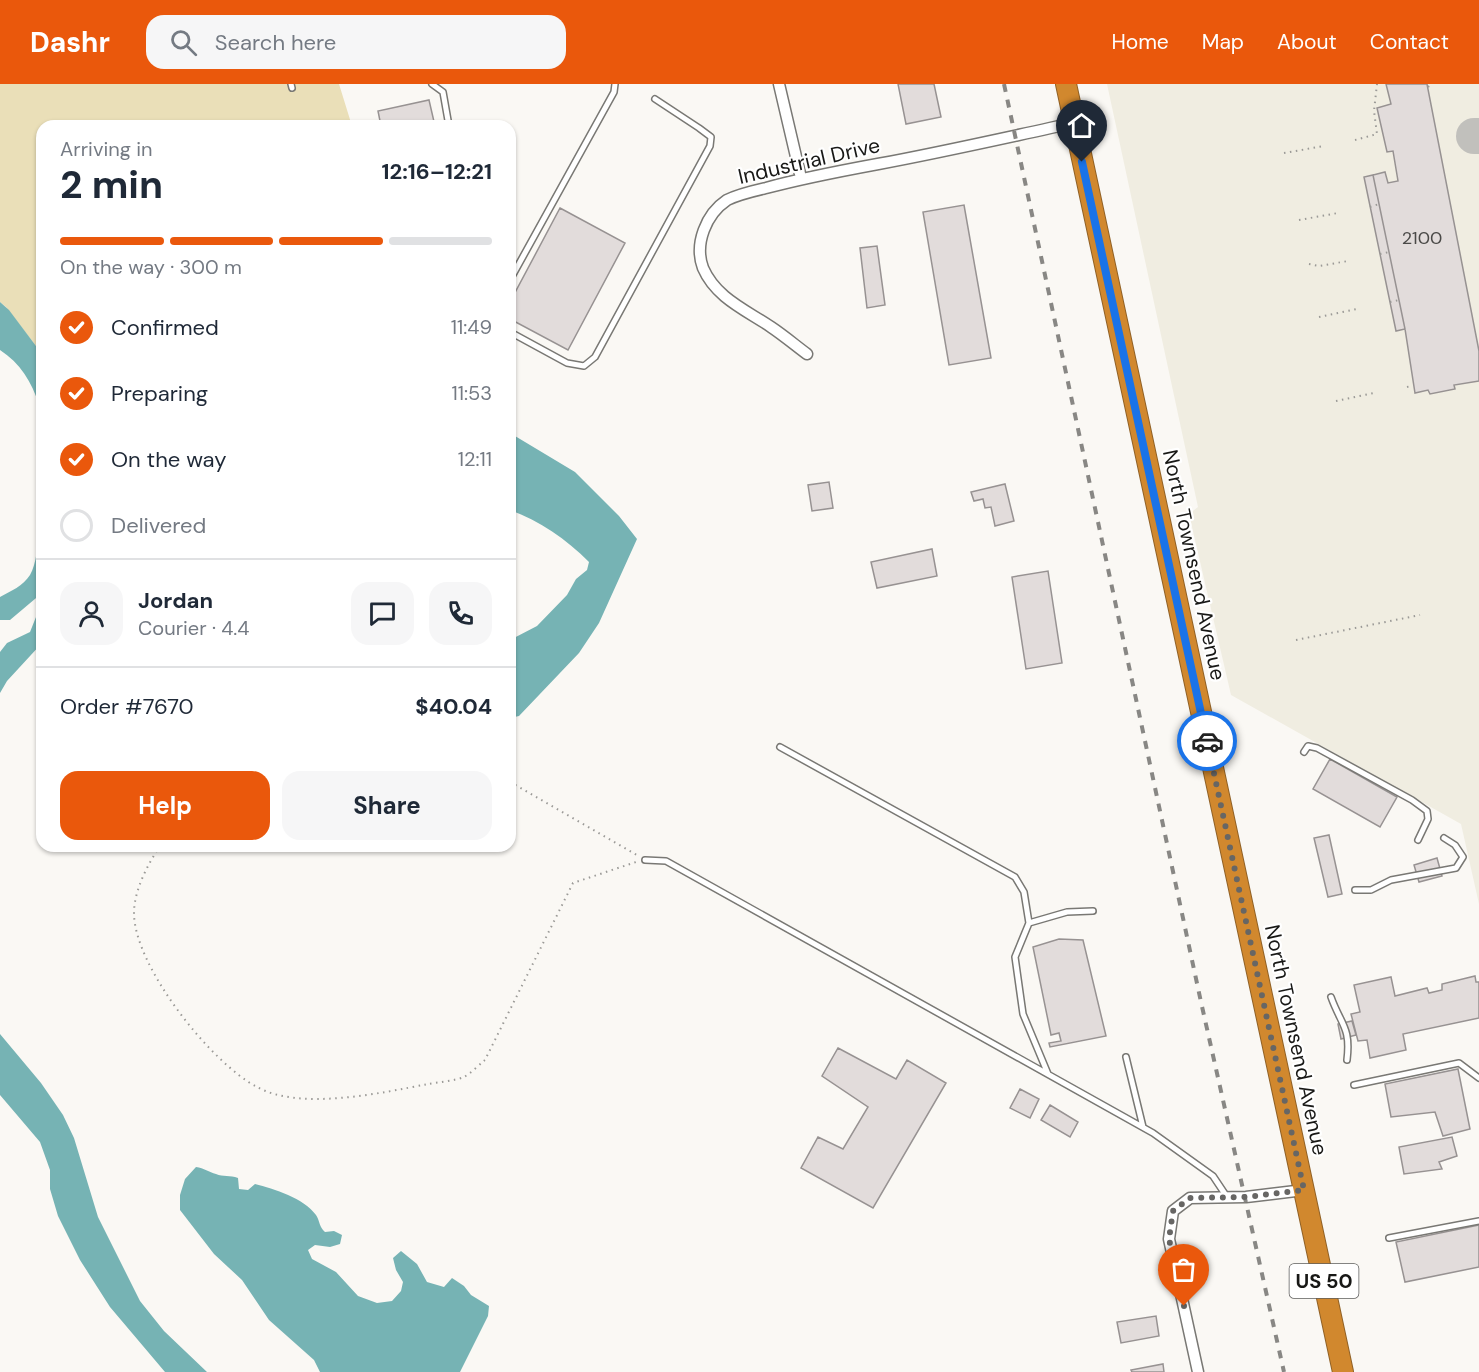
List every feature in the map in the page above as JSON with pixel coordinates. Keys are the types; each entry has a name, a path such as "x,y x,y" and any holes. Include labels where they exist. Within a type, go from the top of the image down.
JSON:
{"highway":[{"name":"North Townsend Avenue","path":"1066,84 1343,1372"}],"street":[{"path":"779,84 801,178"},
{"name":"Industrial Drive","path":"807,354 771,327 731,302 709,279 700,252 701,237 714,212 727,201 740,195 801,178 968,147 1074,123"},
{"path":"1198,1372 1169,1239 1173,1211 1190,1198 1228,1198 1304,1190"}],"lane":[{"path":"432,84 443,93 448,120"},
{"path":"516,269 614,92 615,84"},
{"path":"516,335 567,363 584,366 596,357 710,146 711,137 655,99"},
{"path":"1304,752 1308,746 1317,748 1412,800 1427,811 1428,819 1418,840"},
{"path":"780,747 1015,877 1024,892 1029,923 1015,957 1023,1014 1048,1074"},
{"path":"1355,890 1371,890 1391,880 1456,868 1463,857 1455,845 1444,838"},
{"path":"645,860 666,861 1143,1127 1213,1176 1228,1198"},
{"path":"1029,923 1067,912 1093,911"},
{"path":"1331,997 1350,1041 1347,1060"},
{"path":"1126,1057 1143,1127"},
{"path":"1354,1084 1459,1063 1479,1078"},
{"path":"1389,1238 1479,1221"}],"path":[{"path":"1355,140 1377,134 1374,111 1377,84"},
{"path":"1428,87 1431,84"},
{"path":"1284,153 1324,146"},
{"path":"1370,207 1379,204"},
{"path":"1299,220 1338,213"},
{"path":"1380,254 1389,252"},
{"path":"1309,264 1319,266 1348,261"},
{"path":"1390,302 1399,300"},
{"path":"1319,317 1357,309"},
{"path":"1336,401 1374,393"},
{"path":"1296,640 1420,615"},
{"path":"516,785 645,860"},
{"path":"156,852 144,870 134,912 141,951 175,1006 221,1060 257,1087 285,1096 329,1099 381,1093 463,1077 486,1060 573,883 645,860"}],"shaded area":[{"path":"0,84 339,84 350,120 36,120 36,346 0,302"},
{"path":"1107,84 1479,84 1479,904 1461,824 1231,695 1189,514 1198,507"}],"water":[{"path":"0,302 9,310 36,346 36,397 19,367 0,350"},
{"path":"516,437 575,472 619,516 637,539 599,623 579,653 516,717 516,637 537,626 567,595 576,579 587,570 589,562 552,532 516,513"},
{"path":"36,555 36,598 10,620 0,620 0,597 24,582 30,575"},
{"path":"36,617 36,650 7,681 0,693 0,652 7,643 30,632"},
{"path":"0,1034 41,1083 63,1115 74,1138 98,1217 140,1301 164,1331 207,1372 165,1372 110,1307 80,1260 58,1216 50,1189 50,1170 40,1142 0,1095"},
{"path":"196,1167 219,1175 238,1178 239,1189 248,1190 255,1184 296,1199 311,1209 325,1232 334,1231 342,1235 340,1244 330,1247 315,1245 308,1250 312,1259 336,1272 358,1296 377,1303 392,1301 401,1291 403,1282 396,1270 393,1258 401,1251 417,1264 427,1282 444,1287 452,1278 464,1286 471,1295 489,1306 488,1316 460,1372 320,1372 314,1360 269,1320 242,1280 214,1254 180,1210 180,1195 185,1179"}],"building":[{"path":"898,84 934,84 941,117 906,124"},
{"path":"1386,84 1427,84 1479,351 1479,381 1454,385 1455,389 1430,394 1428,390 1415,393 1405,329 1373,175 1385,172 1388,183 1398,181 1393,151 1387,152 1377,108 1391,104"},
{"path":"429,100 434,120 380,120 378,111"},
{"path":"1373,175 1405,329 1396,331 1364,177"},
{"path":"964,205 991,358 949,365 923,212"},
{"path":"560,208 625,243 568,350 516,322 516,291"},
{"path":"877,246 885,305 867,308 860,248"},
{"path":"829,482 833,508 812,511 808,485"},
{"path":"1005,484 1014,521 995,526 991,507 985,508 983,499 974,501 971,492"},
{"path":"932,549 937,576 877,588 871,562"},
{"path":"1048,571 1062,663 1026,669 1012,577"},
{"path":"1330,759 1397,797 1380,827 1313,789"},
{"path":"1329,835 1342,894 1328,897 1314,838"},
{"path":"1437,858 1442,876 1419,882 1414,865"},
{"path":"1059,939 1083,940 1106,1036 1050,1047 1049,1043 1061,1041 1059,1033 1051,1035 1033,947"},
{"path":"1475,976 1476,982 1479,982 1479,1018 1403,1034 1406,1050 1370,1058 1367,1040 1358,1041 1351,1014 1360,1012 1354,985 1391,977 1395,996 1427,988 1429,993 1442,990 1442,984"},
{"path":"1352,1021 1356,1035 1341,1039 1338,1024"},
{"path":"838,1048 896,1079 907,1060 946,1083 873,1208 801,1168 818,1137 843,1149 868,1107 822,1076"},
{"path":"1458,1069 1470,1129 1443,1136 1435,1112 1391,1117 1385,1084"},
{"path":"1020,1089 1039,1099 1030,1118 1010,1108"},
{"path":"1050,1105 1078,1122 1070,1137 1041,1120"},
{"path":"1452,1137 1457,1156 1439,1162 1442,1169 1404,1174 1399,1147"},
{"path":"1479,1225 1479,1267 1405,1282 1396,1242"},
{"path":"1156,1316 1159,1336 1121,1343 1117,1322"},
{"path":"1163,1364 1164,1372 1132,1372 1131,1370"}],"taxiway":[{"path":"1474,136 1479,136"}],"railway":[{"path":"1004,84 1201,1002 1284,1372"}],"way so far":[{"path":"1184,1306 1169,1239 1173,1211 1190,1198 1246,1197 1304,1190 1207,741"}],"route":[{"path":"1082,162 1207,741"}]}
